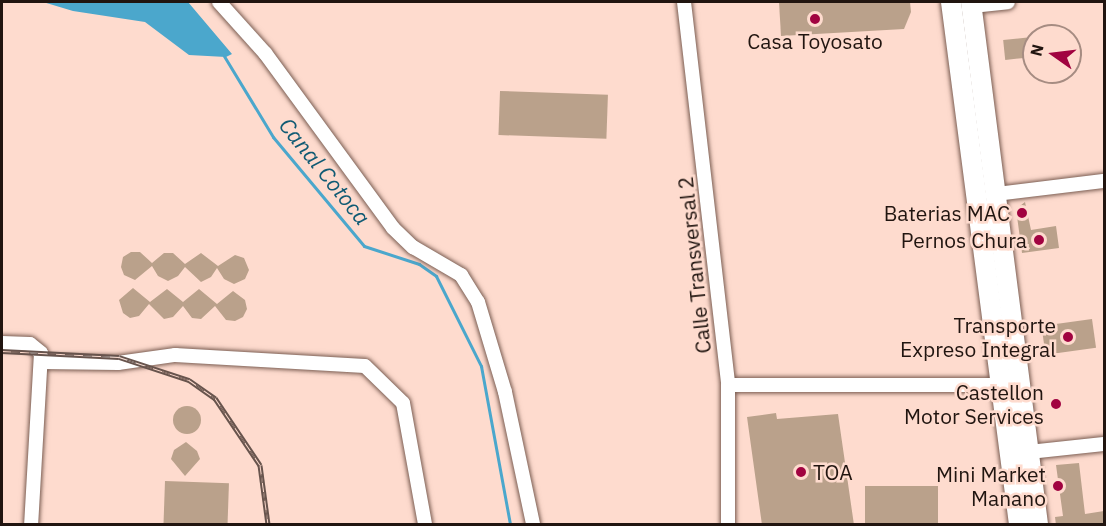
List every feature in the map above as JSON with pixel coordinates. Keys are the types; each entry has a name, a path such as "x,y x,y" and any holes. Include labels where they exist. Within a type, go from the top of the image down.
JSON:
{"highway":[{"path":"951,2 1019,525"},
{"path":"972,4 1038,525"}],"street":[{"path":"219,2 265,53 393,228 413,247 461,275 478,302 505,392 533,525"},
{"name":"Calle Transversal 2","path":"684,2 728,385 728,525"},
{"path":"972,4 1008,2"},
{"path":"996,194 1104,181"},
{"path":"2,343 37,347 42,362 31,525"},
{"path":"42,362 118,363 175,355 365,366 403,403 426,525"},
{"path":"728,385 1001,386"},
{"path":"1029,452 1104,444"}],"water":[{"path":"43,2 188,2 232,54 226,57 189,55 145,22 73,11"}],"building":[{"path":"779,2 910,2 911,12 904,29 781,36"},
{"path":"1022,38 1022,58 1005,60 1003,40"},
{"path":"500,91 608,95 606,139 498,135"},
{"name":"Pernos Chura","path":"1025,202 1031,230 1056,226 1059,248 1022,253 1016,209"},
{"path":"131,252 140,252 152,263 164,253 173,253 185,264 201,253 218,266 235,255 244,258 249,270 245,279 234,284 224,279 217,268 211,277 201,282 185,267 178,276 168,281 158,276 152,266 135,280 124,275 121,267 123,257"},
{"path":"133,288 150,302 167,289 183,302 199,289 217,304 233,291 245,300 247,309 243,317 235,321 226,320 215,306 201,319 192,318 183,306 173,317 164,319 149,304 139,316 130,318 123,313 119,300"},
{"name":"Transporte Expreso Integral","path":"1092,319 1096,348 1046,355 1041,326"},
{"path":"187,406 197,410 201,420 197,430 187,434 177,430 173,420 177,410"},
{"name":"TOA","path":"776,413 777,419 838,414 854,525 762,525 747,417"},
{"path":"186,442 197,451 200,459 185,476 171,459 174,450"},
{"path":"1079,463 1085,514 1104,511 1104,525 1056,525 1055,517 1063,516 1056,465"},
{"path":"165,481 229,483 228,524 163,524"},
{"name":"TOA","path":"865,486 938,486 938,524 865,524"}],"waterway":[{"name":"Canal Cotoca","path":"224,56 273,137 364,246 419,264 436,276 481,366 510,524"}],"railway":[{"path":"2,351 119,357 189,380 215,398 260,465 268,524"}],"place":[{"name":"Casa Toyosato","path":"815,19"},
{"name":"Baterias MAC","path":"1022,213"},
{"name":"Pernos Chura","path":"1039,240"},
{"name":"Transporte Expreso Integral","path":"1068,337"},
{"name":"Castellon Motor Services","path":"1056,404"},
{"name":"TOA","path":"801,472"},
{"name":"Mini Market Manano","path":"1058,486"}]}
